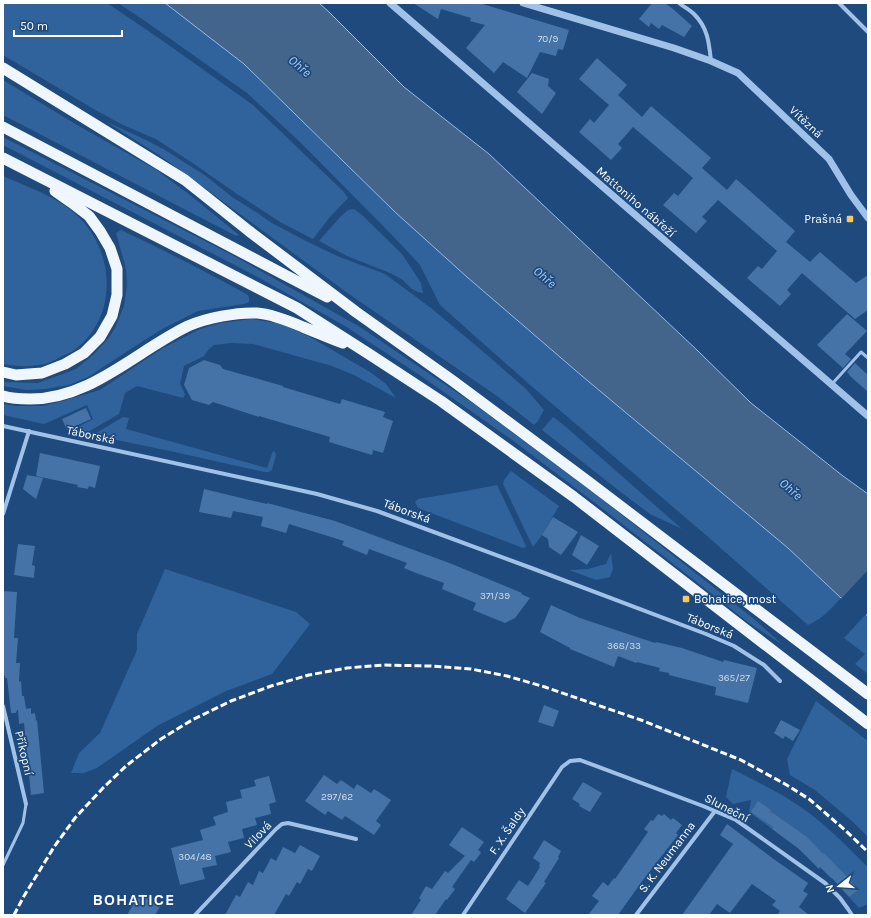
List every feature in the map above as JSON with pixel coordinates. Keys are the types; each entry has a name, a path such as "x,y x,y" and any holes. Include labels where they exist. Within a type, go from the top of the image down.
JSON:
{"highway":[{"path":"3,68 185,180 249,231 356,312 453,381 586,480 868,694"},
{"path":"3,127 356,312"},
{"path":"5,159 297,308 441,401 574,497 868,724"},
{"path":"3,372 16,375 42,373 65,364 84,353 100,338 112,316 117,295 117,269 110,248 89,216 72,203 5,159"},
{"path":"3,396 12,398 42,399 69,393 98,381 153,345 189,326 211,318 237,314 257,313 276,317 369,354"}],"street":[{"name":"Mattoniho nábřeží","path":"390,3 868,416"},
{"path":"523,3 674,48 711,61 708,38 703,25 694,14 679,3"},
{"path":"839,3 868,32"},
{"name":"Vítězná","path":"711,61 738,73 829,159 868,218"},
{"name":"Táborská","path":"3,426 317,494 377,511 706,634 734,646 764,665 780,681"},
{"path":"3,514 29,431"},
{"name":"Příkopní","path":"3,706 26,804"},
{"name":"Sluneční","path":"570,761 580,760 736,820 825,884 840,898 852,915"},
{"name":"F. X. Šaldy","path":"463,915 562,767 570,761"},
{"name":"S. K. Neumanna","path":"636,915 715,811"},
{"name":"Vilová","path":"195,915 282,824 288,823 356,839"}],"lane":[{"path":"831,385 861,352 868,358"},
{"path":"3,865 23,822 26,804"}],"shaded area":[{"path":"3,3 107,3 253,105 343,191 348,198 330,217 313,239 280,222 156,139 123,125 97,111 3,55"},
{"path":"118,3 165,3 244,64 395,212 467,277 582,376 788,548 841,598 822,617 808,625 707,536 529,384 440,305 420,265 299,141 247,93"},
{"path":"3,80 77,125 155,169 239,235 236,236 3,115"},
{"path":"105,121 165,150 206,176 232,197 272,223 337,256 385,274 431,308 526,389 544,410 538,421 534,425 497,396 349,294 159,155"},
{"path":"3,137 234,256 360,327 474,404 594,493 754,619 783,645 749,623 515,442 421,376 345,326 252,274 3,145"},
{"path":"3,176 58,201 78,216 96,240 103,256 106,274 106,291 103,308 97,324 87,339 73,351 48,363 26,366 3,364"},
{"path":"354,209 402,254 421,283 423,293 412,289 403,280 390,273 347,256 319,241 341,216 348,210"},
{"path":"121,230 185,261 248,295 249,302 198,311 164,328 88,377 69,385 46,389 26,390 3,386 3,382 38,383 76,369 93,355 108,339 115,328 124,306 127,286 126,269 116,233"},
{"path":"251,319 282,324 310,337 370,372 386,384 396,398 354,375 332,366 253,344 231,343 214,345 204,356 184,366 180,384 185,394 183,398 137,386 125,393 119,414 88,432 72,430 93,419 87,405 44,424 3,415 3,404 17,406 42,406 100,390 163,348 200,329 221,323"},
{"path":"123,417 129,418 126,429 267,468 273,451 276,455 272,470 264,472 93,435"},
{"path":"553,417 682,529 650,514 542,430"},
{"path":"511,471 559,506 533,547 503,484 504,480"},
{"path":"497,485 526,547 523,548 418,508 415,502 418,499"},
{"path":"611,553 613,569 610,577 596,580 569,570 588,569 606,564"},
{"path":"165,569 296,612 310,624 272,674 226,691 157,726 97,768 84,773 71,773 79,753 100,733 137,650 137,634"},
{"path":"866,614 868,617 868,674 855,664 865,654 844,638"},
{"path":"816,701 868,741 868,837 853,822 815,790 790,775 787,759"},
{"path":"732,769 794,802 811,814 868,867 868,904 859,908 849,897 857,890 780,818 772,829 749,812 751,800 733,804 726,797"}],"water":[{"name":"Ohře","path":"165,3 319,3 404,87 489,154 751,403 868,494 868,617 866,614 841,598 788,548 582,376 467,277 395,212 244,64"}],"pier":[{"path":"868,570 868,612 865,616 840,600"}],"building":[{"path":"413,3 479,3 569,30 563,50 558,49 556,56 540,52 527,78 503,62 494,73 466,48 485,25 470,21 471,18 441,9 438,19"},
{"path":"652,3 665,3 692,26 684,37 662,25 659,29 651,23 649,27 639,19"},
{"path":"597,58 627,85 618,95 642,117 651,106 695,144 711,158 702,168 727,190 736,179 750,191 795,231 786,242 810,262 820,252 856,283 868,275 868,310 855,319 802,273 787,290 791,294 780,306 747,278 758,266 762,269 777,251 718,200 702,217 707,221 696,233 663,205 674,193 678,196 693,178 633,127 618,144 622,148 611,160 579,132 590,119 594,123 609,105 579,79"},
{"path":"532,73 549,79 548,86 556,93 542,114 517,92"},
{"path":"847,314 867,331 845,354 851,359 843,368 817,345"},
{"path":"204,360 220,365 223,369 340,404 342,399 385,412 383,417 393,421 383,453 373,450 372,455 329,442 330,437 213,402 209,405 192,400 184,385 189,368"},
{"path":"855,363 868,375 868,392 847,372"},
{"path":"86,408 91,419 67,430 62,419"},
{"path":"40,453 100,466 95,488 89,486 88,489 77,487 78,485 36,476"},
{"path":"27,475 43,478 36,499 23,489"},
{"path":"204,489 267,503 335,521 452,564 522,593 521,594 530,598 515,618 505,623 473,610 476,603 442,589 444,583 404,568 407,563 369,549 367,555 342,545 344,541 289,524 286,533 261,526 263,517 233,511 231,518 199,512"},
{"path":"553,517 578,532 561,555 549,547 548,539 542,535"},
{"path":"581,535 599,546 587,565 572,555"},
{"path":"18,544 35,546 32,565 35,566 34,578 14,575"},
{"path":"3,591 17,592 14,638 18,638 16,663 20,663 19,682 21,681 22,696 24,696 26,709 17,710 16,713 11,713 7,678 3,675"},
{"path":"551,605 580,618 655,643 682,648 723,662 724,660 757,668 748,703 715,695 716,687 669,675 669,673 659,671 660,668 636,663 618,656 614,667 570,649 540,632"},
{"path":"544,705 559,711 553,727 538,722"},
{"path":"31,708 31,714 35,713 36,721 37,720 44,793 31,795 24,723 19,724 18,710"},
{"path":"781,720 800,730 793,741 785,736 783,739 774,733"},
{"path":"324,775 337,784 341,780 354,789 357,784 371,793 374,789 391,800 376,821 381,825 374,835 345,816 342,820 328,811 325,815 305,801"},
{"path":"269,776 276,802 269,804 271,814 255,818 257,825 242,829 244,838 228,842 231,852 215,856 217,865 202,868 205,879 180,885 171,848 203,840 200,830 216,825 213,817 228,812 226,802 242,798 240,790 256,786 254,780"},
{"path":"583,782 602,793 590,812 579,806 580,804 572,799"},
{"path":"758,801 807,837 858,890 849,897 820,867 819,869 799,849 772,829 773,827 751,812"},
{"path":"658,814 662,816 664,814 671,820 673,818 682,825 676,833 678,835 618,915 588,915 599,901 592,896 603,882 608,886 614,878 615,879 648,832 644,829"},
{"path":"727,824 808,883 803,891 808,894 799,907 809,915 777,915 780,911 772,905 776,901 752,884 730,913 717,904 709,915 682,915 733,844 720,835"},
{"path":"462,827 484,842 478,850 481,853 474,862 471,860 452,887 455,889 435,915 411,915 421,900 419,898 426,886 432,889 445,871 448,873 465,856 449,845"},
{"path":"544,840 561,851 558,857 559,858 544,882 546,883 525,913 506,899 519,880 528,886 540,867 540,863 533,858"},
{"path":"300,845 320,856 312,871 308,869 300,884 297,882 289,896 286,894 274,915 225,915 236,895 240,897 248,882 253,885 259,871 263,873 271,858 276,861 283,847 295,853"},
{"path":"140,893 161,905 155,915 127,915"}],"railway":[{"path":"14,915 54,847 75,818 126,766 161,739 192,720 231,701 271,686 309,675 347,668 383,665 471,669 507,676 545,687 641,720 741,760 785,784 809,799 868,852"}],"place":[{"name":"Prašná","path":"850,219"},
{"name":"Bohatice, most","path":"686,599"}],"district":[{"name":"BOHATICE","path":"134,899"}]}
